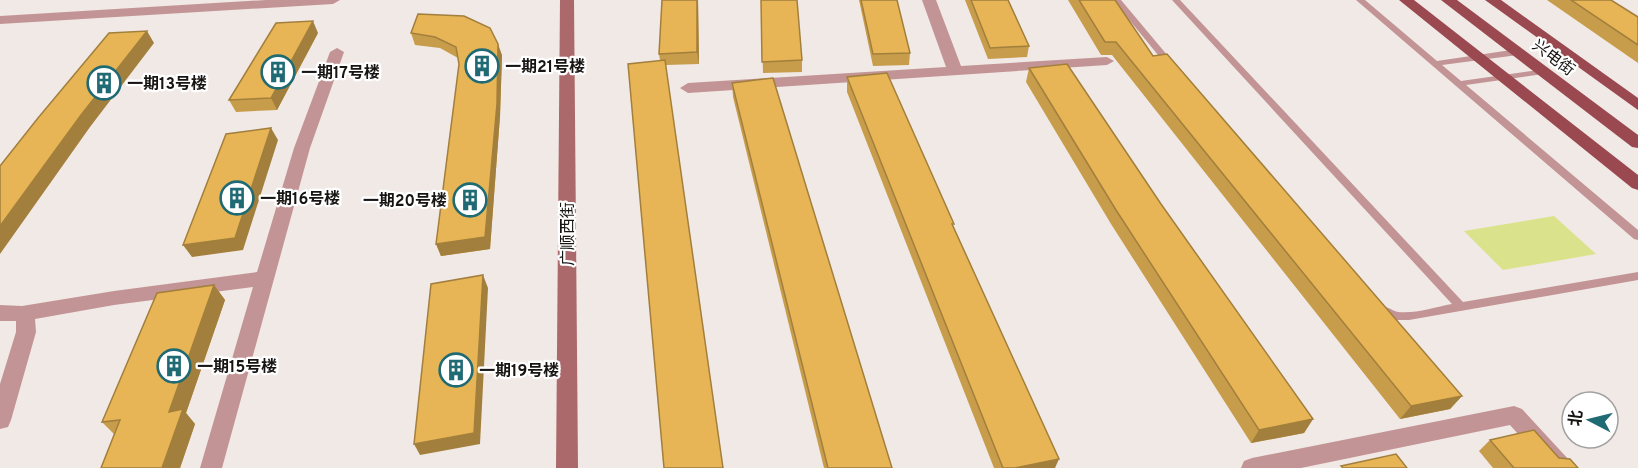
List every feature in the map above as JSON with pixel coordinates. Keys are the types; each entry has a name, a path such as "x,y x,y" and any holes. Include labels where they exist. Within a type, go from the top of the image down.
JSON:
{"main road":[{"name":"广顺西街","path":"567,0 567,468"},
{"path":"1406,0 1638,184"},
{"name":"兴电街","path":"1448,0 1638,143"},
{"path":"1492,0 1638,105"}],"street":[{"path":"0,20 225,3 333,0"},
{"path":"929,0 955,71"},
{"path":"211,468 302,148 337,52"},
{"path":"688,88 1107,61"},
{"path":"0,314 22,314 114,298 266,278"},
{"path":"0,420 26,332 26,321 22,314"},
{"path":"1252,468 1514,415 1562,468"}],"lane":[{"path":"1117,0 1178,74"},
{"path":"1176,0 1461,307"},
{"path":"1360,0 1638,236"},
{"path":"1435,64 1518,52"},
{"path":"1458,84 1543,71"},
{"path":"1369,303 1396,316 1638,276"}],"green space":[{"path":"1554,216 1596,254 1503,270 1464,231"}],"building":[{"path":"662,0 697,0 697,52 659,54"},
{"path":"761,0 797,0 802,60 762,62"},
{"path":"861,0 897,0 910,53 873,54"},
{"path":"971,0 1008,0 1029,46 990,48"},
{"path":"1079,0 1115,0 1153,56 1167,54 1462,396 1411,406 1116,42 1105,42"},
{"path":"1571,0 1611,0 1638,17 1638,45"},
{"path":"418,14 464,16 490,28 498,44 497,104 485,237 436,244 459,64 456,47 435,37 411,33"},
{"path":"313,21 271,98 229,100 276,23"},
{"path":"147,31 81,115 0,226 0,166 109,33"},
{"path":"665,60 723,468 664,468 628,64"},
{"path":"1067,64 1161,204 1313,419 1259,430 1116,210 1029,68"},
{"path":"887,73 954,224 952,224 1059,459 1015,468 1003,468 847,77"},
{"path":"773,78 892,468 828,468 732,83"},
{"name":"一期16号楼","path":"271,128 235,238 183,245 226,134"},
{"name":"一期19号楼","path":"483,275 474,433 414,444 431,284"},
{"name":"一期15号楼","path":"214,285 169,412 183,409 162,468 101,468 120,420 102,422 157,293"},
{"path":"1534,430 1559,458 1570,459 1578,468 1514,468 1490,440"},
{"path":"1396,454 1407,468 1343,468 1341,466"}],"place":[{"name":"一期21号楼","path":"482,66"},
{"name":"一期17号楼","path":"278,72"},
{"name":"一期13号楼","path":"104,83"},
{"name":"一期16号楼","path":"237,198"},
{"name":"一期20号楼","path":"470,200"},
{"name":"一期15号楼","path":"174,366"},
{"name":"一期19号楼","path":"456,370"}]}
